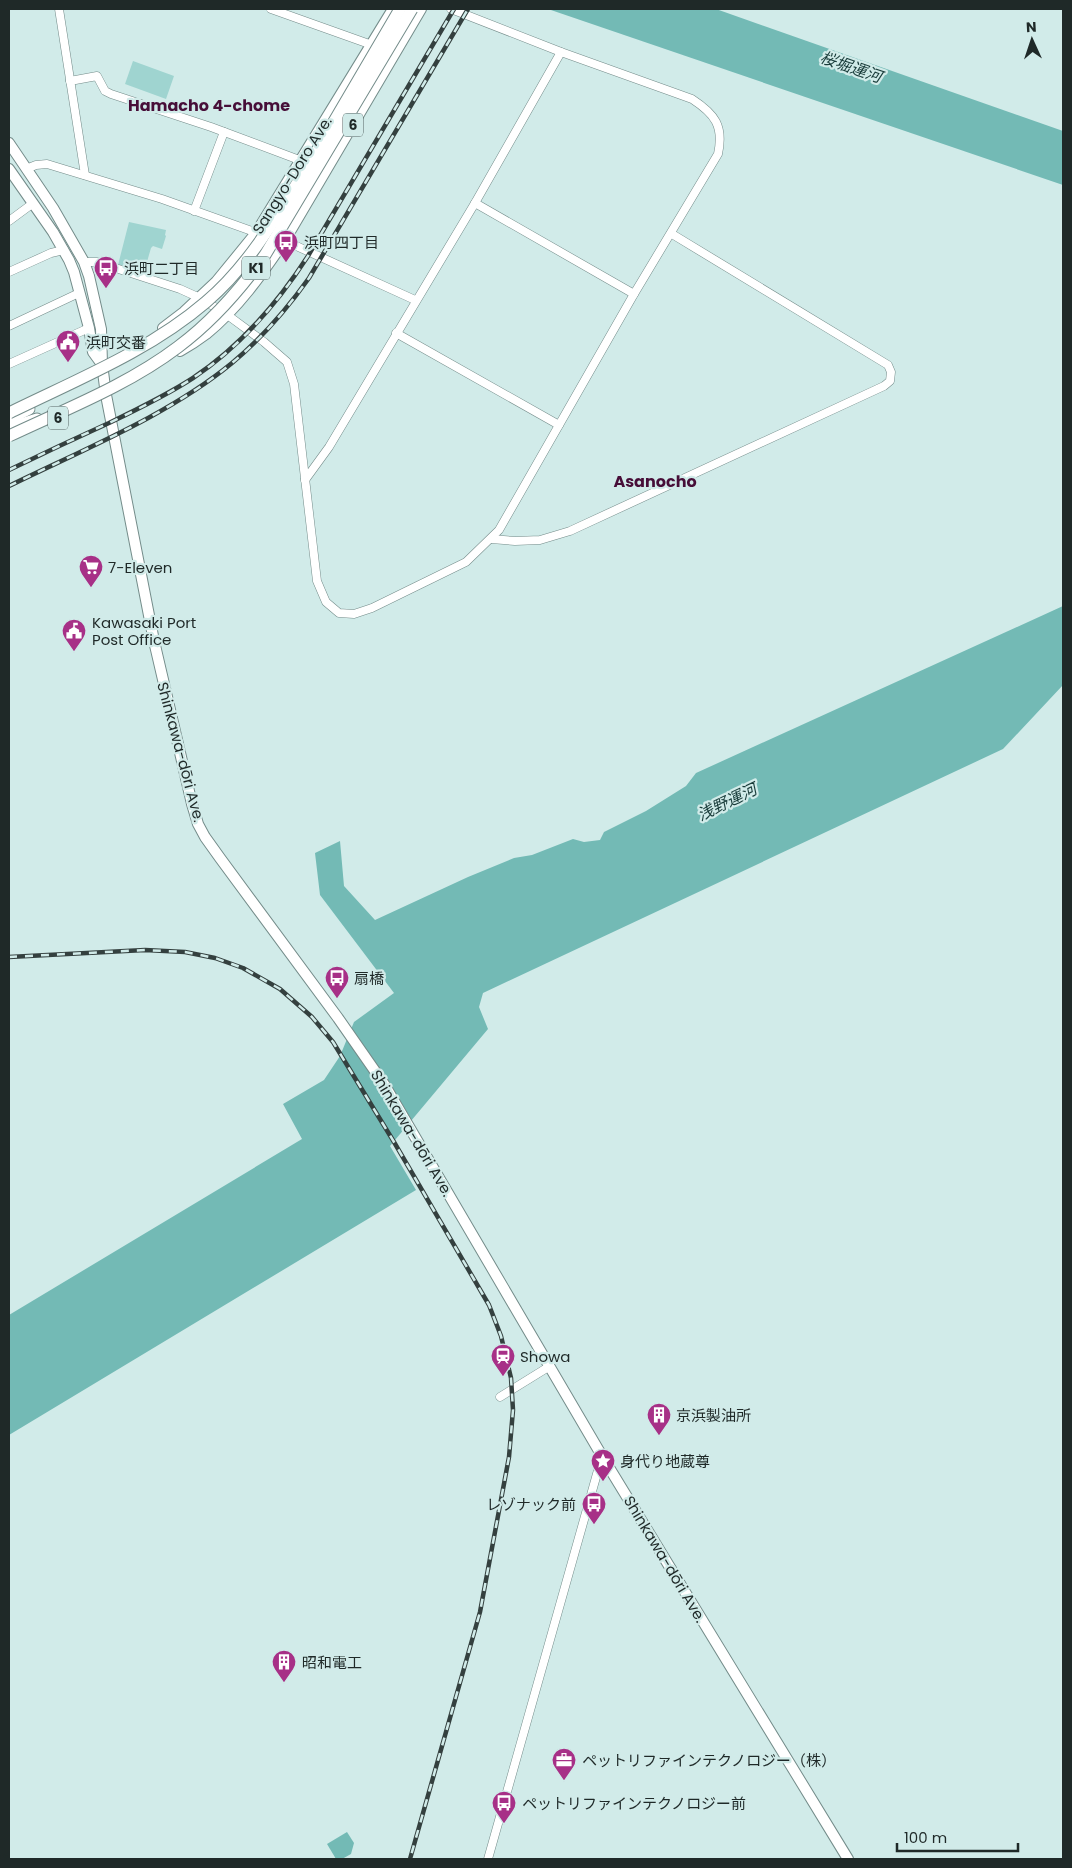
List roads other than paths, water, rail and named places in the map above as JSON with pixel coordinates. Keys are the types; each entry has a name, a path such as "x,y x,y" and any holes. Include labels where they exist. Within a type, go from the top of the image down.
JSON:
{"highway":[{"name":"K1","path":"9,413 140,348 173,328 208,300 238,269 279,214 400,9"},
{"name":"K1","path":"9,436 159,361 199,330 232,298 265,256 412,9"},
{"path":"9,420 32,408 62,387"},
{"path":"9,428 64,410"}],"main road":[{"name":"Sangyo-Doro Ave.","path":"9,407 102,364 148,338 200,298 216,282 256,233 302,161 393,9"},
{"name":"Sangyo-Doro Ave.","path":"9,440 106,395 161,364 206,334 226,314 255,282 285,240 421,9"},
{"name":"Shinkawa-dōri Ave.","path":"9,144 53,208 84,262 89,276 101,328 102,364 106,395 156,650 192,804 202,831 261,916 348,1032 384,1084 602,1456 848,1859"},
{"name":"Shinkawa-dōri Ave.","path":"9,169 64,250 74,272 89,328 93,352 102,364"}],"street":[{"path":"60,9 85,175"},
{"path":"271,9 372,46"},
{"path":"84,262 97,262 180,289 200,298 226,314 287,362 294,384 317,581 326,602 339,613 354,614 380,604 466,562 499,530 634,294 672,234 718,154 721,141 718,124 708,110 692,99 560,52 451,9"},
{"path":"305,480 329,447 415,300 475,203 560,52"},
{"path":"70,81 97,76 105,91 302,161"},
{"path":"194,211 224,132"},
{"path":"26,168 47,164 256,233 285,240 415,300"},
{"path":"475,203 634,294"},
{"path":"9,221 32,204"},
{"path":"491,539 515,541 540,540 570,531 884,386 890,381 891,372 888,365 672,234"},
{"path":"9,272 51,253 64,250"},
{"path":"9,326 79,293"},
{"path":"9,364 89,328"},
{"path":"396,333 559,425"},
{"path":"500,1397 550,1366"},
{"path":"488,1859 602,1456"}],"water":[{"name":"桜堀運河","path":"548,9 716,9 1063,131 1063,185"},
{"name":"浅野運河","path":"1063,606 1063,685 1003,749 483,993 479,1007 488,1029 390,1146 416,1190 9,1435 9,1315 302,1139 283,1104 324,1080 340,1056 354,1022 394,993 320,895 315,853 340,841 344,886 375,920 514,858 532,855 573,839 584,842 600,840 604,832 646,811 686,786 696,773"},
{"path":"347,1832 354,1843 351,1854 342,1859 336,1859 327,1844"}],"railway":[{"path":"9,470 163,396 210,366 257,323 284,291 308,256 454,9"},
{"path":"9,486 124,431 181,399 232,363 264,333 309,278 468,9"},
{"path":"9,957 145,950 185,952 215,958 243,968 280,989 312,1017 333,1042 489,1305 501,1336 511,1378 513,1410 509,1457 480,1612 410,1859"}],"place":[{"name":"浜町四丁目","path":"286,263"},
{"name":"浜町二丁目","path":"106,289"},
{"name":"浜町交番","path":"68,363"},
{"name":"7-Eleven","path":"91,588"},
{"name":"Kawasaki Port Post Office","path":"74,652"},
{"name":"扇橋","path":"337,999"},
{"name":"Showa","path":"503,1377"},
{"name":"京浜製油所","path":"659,1436"},
{"name":"身代り地蔵尊","path":"603,1482"},
{"name":"レゾナック前","path":"594,1525"},
{"name":"昭和電工","path":"284,1683"},
{"name":"ペットリファインテクノロジー（株）","path":"564,1781"},
{"name":"ペットリファインテクノロジー前","path":"504,1824"}],"district":[{"name":"Hamacho 4-chome","path":"209,105"},
{"name":"Asanocho","path":"655,481"}]}
